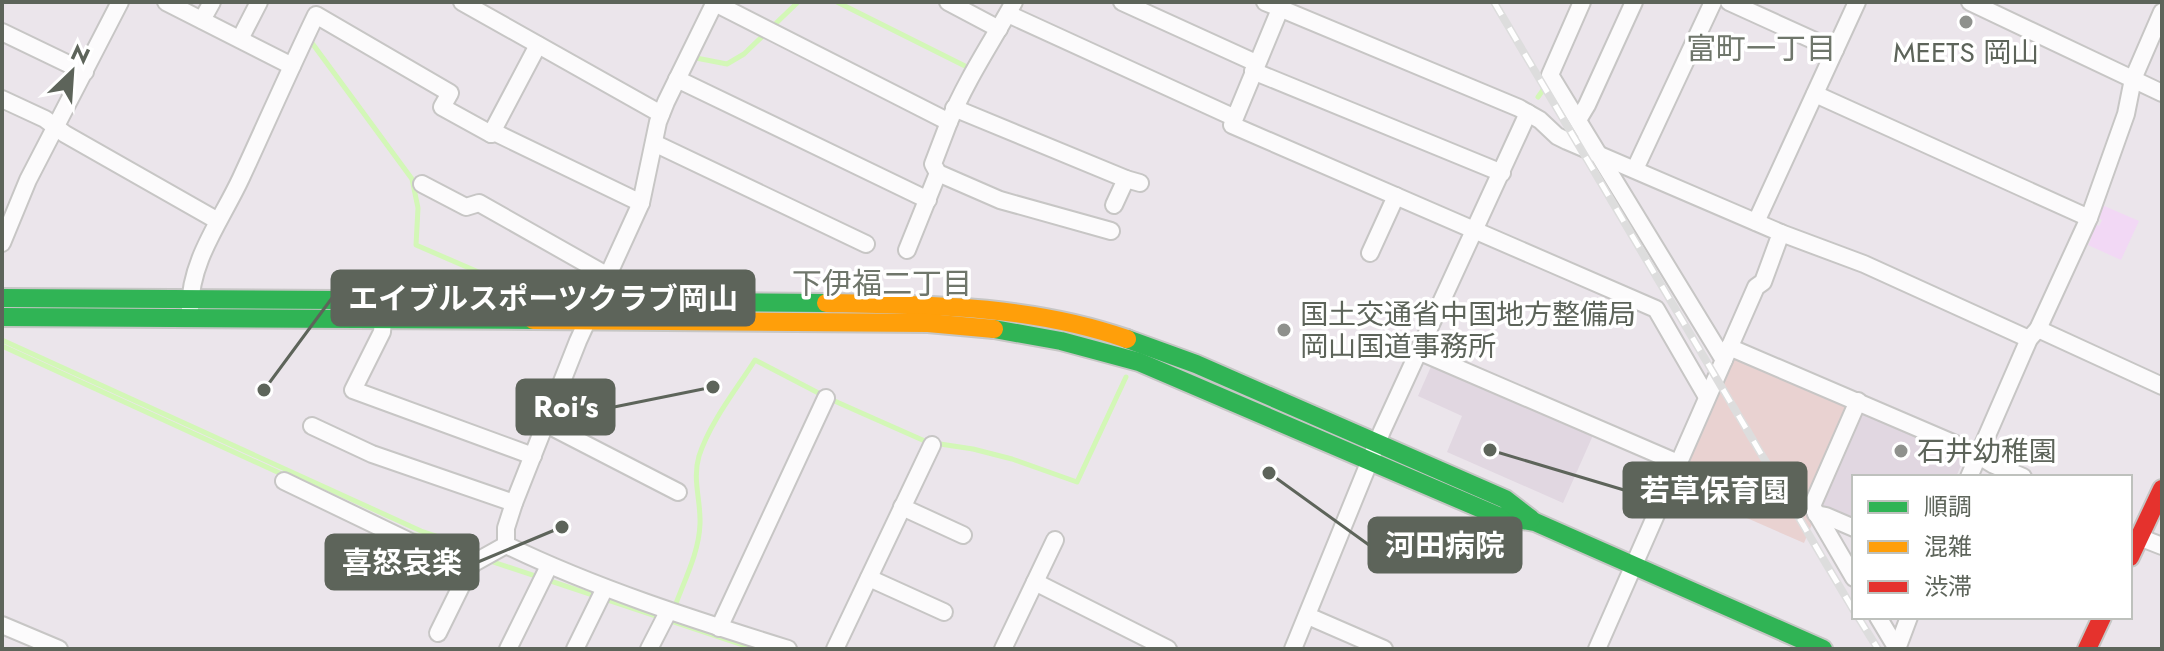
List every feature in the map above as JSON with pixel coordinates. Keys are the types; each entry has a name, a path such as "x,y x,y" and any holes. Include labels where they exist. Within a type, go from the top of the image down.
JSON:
{"street":[{"path":"2,243 7,217 120,2"},
{"path":"166,2 292,66"},
{"path":"202,20 212,2"},
{"path":"240,39 259,2"},
{"path":"462,2 661,114"},
{"path":"506,545 506,528 514,503 596,302 641,203 661,114 715,2 952,115 1133,181 1114,205"},
{"path":"948,2 999,29"},
{"path":"1122,2 1254,67 1502,173"},
{"path":"1582,2 1550,75 1726,354 1858,401 2019,475"},
{"path":"1578,120 1634,2"},
{"path":"1635,169 1713,2"},
{"path":"1729,2 1835,50"},
{"path":"1756,222 1857,2"},
{"path":"1970,2 2162,93"},
{"path":"1707,397 1656,309 1232,125 1279,6 1528,113 1557,136 1781,233 2162,386"},
{"path":"190,309 193,275 319,8 450,93 442,107 491,134 496,133 641,203"},
{"path":"1111,231 1000,200 938,173 933,164 969,78 1011,8 1233,117"},
{"path":"1970,475 2089,218 2126,114 2133,79 2162,12"},
{"path":"2,32 85,72"},
{"path":"491,134 538,45"},
{"path":"677,79 928,200"},
{"path":"1815,94 2089,218"},
{"path":"2,99 45,119 218,221"},
{"path":"1293,649 1418,351 1528,113"},
{"path":"654,143 866,244"},
{"path":"907,250 938,173"},
{"path":"422,184 466,207 479,203 608,276"},
{"path":"1370,253 1396,196"},
{"path":"1597,649 1756,287 1763,282 1781,233"},
{"path":"2,298 108,298 190,309 276,310 501,311 596,302 692,312"},
{"path":"108,298 109,318"},
{"path":"2,317 109,318 190,309"},
{"path":"383,310 382,332 353,390 533,456"},
{"path":"501,311 588,321 692,312 798,312 984,326 1040,327 1090,338 1145,344 1505,499 1535,522 1823,649"},
{"path":"1090,338 1139,362 1498,516 1535,522"},
{"path":"1418,351 1678,463"},
{"path":"1188,382 1196,364"},
{"path":"1239,404 1246,386"},
{"path":"719,628 826,398"},
{"path":"1852,575 1812,506 1858,401"},
{"path":"1323,440 1330,422"},
{"path":"546,424 678,492"},
{"path":"312,426 372,454 514,503"},
{"path":"835,649 932,445"},
{"path":"284,481 421,547 479,559"},
{"path":"2132,550 2138,529 2162,489"},
{"path":"902,507 963,535"},
{"path":"1816,514 1852,527"},
{"path":"2138,529 2162,546"},
{"path":"1009,647 1055,540"},
{"path":"506,545 545,574 666,617 719,628 788,649"},
{"path":"438,633 479,559 506,545"},
{"path":"508,649 545,574"},
{"path":"869,578 944,612"},
{"path":"1035,582 1168,649"},
{"path":"575,649 602,594"},
{"path":"1308,616 1384,649"},
{"path":"649,649 666,617"},
{"path":"1879,619 1896,648"},
{"path":"1896,648 1908,619"},
{"path":"2087,649 2101,619"},
{"path":"2,625 59,649"}],"shaded area":[{"path":"1734,354 1846,403 1848,411 1804,505 1813,522 1804,543 1676,487"},
{"path":"1433,362 1594,433 1563,503 1447,452 1462,416 1418,396"},
{"path":"1863,411 1965,456 1957,475 1852,475 1852,521 1819,506 1859,413"}],"sand":[{"path":"2102,205 2139,221 2121,260 2088,245 2091,239 2087,237 2094,223 2099,226 2102,220 2097,217"}],"waterway":[{"path":"696,58 727,64 744,54 798,2"},
{"path":"837,2 967,67"},
{"path":"312,43 412,179 418,208 416,245 490,277"},
{"path":"1538,97 1548,83"},
{"path":"2,340 421,531 475,549"},
{"path":"2,346 286,476"},
{"path":"675,606 699,534 696,473 699,456 717,419 755,360 830,399 927,442 1012,459 1077,482 1126,377"},
{"path":"415,535 477,557"},
{"path":"487,560 755,649"}],"railway":[{"path":"1494,2 1852,608"},
{"path":"1859,619 1878,649"}],"traffic: fast":[{"path":"2,298 826,303"},
{"path":"2,317 533,320"},
{"path":"994,329 1061,341 1139,362 1498,516 1535,522 1823,649"},
{"path":"1127,339 1196,364 1505,499 1531,519"}],"traffic: slow":[{"path":"826,303 940,306 1016,313 1053,319 1127,339"},
{"path":"533,320 928,323 994,329"}],"traffic: jam":[{"path":"2132,553 2162,489"},
{"path":"2087,649 2101,619"}],"place":[{"name":"MEETS 岡山","path":"1966,22"},
{"name":"国土交通省中国地方整備局 岡山国道事務所","path":"1284,330"},
{"name":"Roi's","path":"713,387"},
{"name":"エイブルスポーツクラブ岡山","path":"264,390"},
{"name":"若草保育園","path":"1490,450"},
{"name":"石井幼稚園","path":"1901,451"},
{"name":"河田病院","path":"1269,473"},
{"name":"喜怒哀楽","path":"562,527"}],"district":[{"name":"富町一丁目","path":"1761,49"},
{"name":"下伊福二丁目","path":"882,284"}]}
